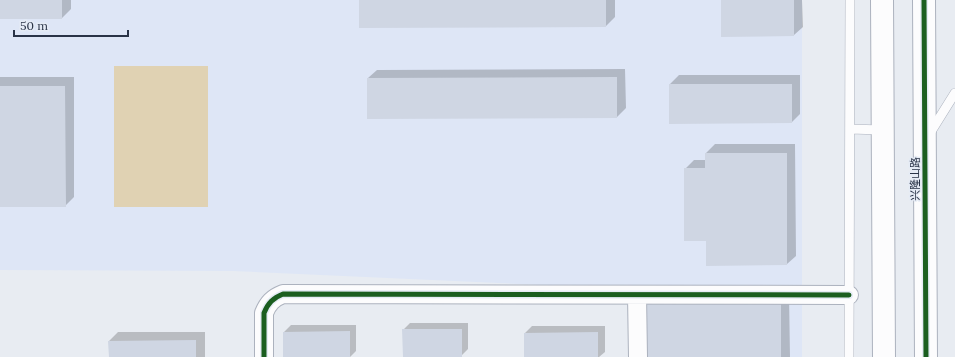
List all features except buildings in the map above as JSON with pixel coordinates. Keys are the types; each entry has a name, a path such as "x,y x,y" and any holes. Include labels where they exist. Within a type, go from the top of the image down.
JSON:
{"street":[{"path":"882,0 884,357"},
{"name":"兴隆山路","path":"924,0 926,357"},
{"path":"264,357 264,313 266,307 273,299 283,294 849,295"},
{"path":"637,295 638,357"}],"lane":[{"path":"849,357 850,0"},
{"path":"925,141 955,94"},
{"path":"850,129 882,130"}],"shaded area":[{"path":"0,0 802,0 802,357 629,357 629,289 233,271 0,270"},
{"path":"114,66 208,66 208,207 114,207"}],"cycle path":[{"path":"924,0 926,357"},
{"path":"264,357 264,313 271,301 283,294 849,295"}]}
